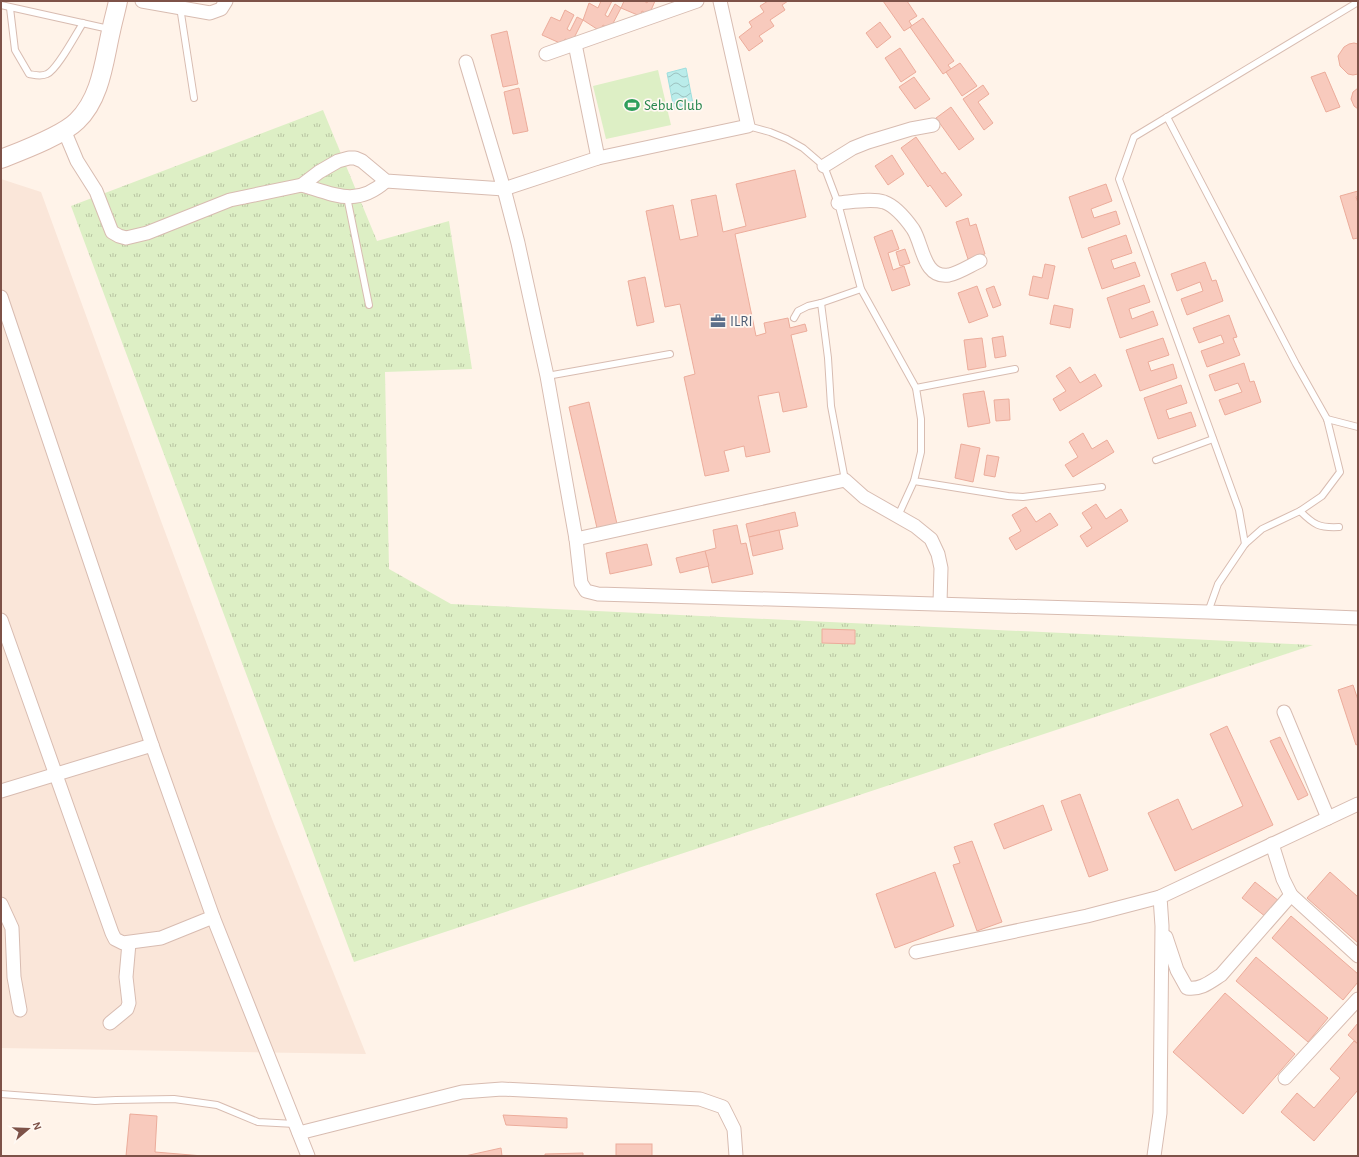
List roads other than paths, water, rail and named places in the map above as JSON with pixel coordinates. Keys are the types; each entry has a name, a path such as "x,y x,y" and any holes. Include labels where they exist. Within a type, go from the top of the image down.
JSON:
{"main road":[{"path":"1,159 64,130 77,121 88,107 95,94 102,74 118,1"}],"street":[{"path":"142,1 210,13 221,9 226,1"},
{"path":"546,54 697,1"},
{"path":"64,130 77,161 96,191 112,232 126,238 147,233 230,200 302,185 319,172 338,161 349,158 355,158 362,161 386,181 504,189 598,158 748,126 720,1"},
{"path":"575,44 598,158"},
{"path":"466,62 504,189 518,243 547,376 576,539 580,583 586,590 598,594 940,603 1358,618"},
{"path":"824,166 858,146 911,129 933,125"},
{"path":"302,185 347,197 369,193 386,181"},
{"path":"838,203 878,200 895,208 913,230 925,261 934,272 943,275 951,274 980,261"},
{"path":"1,297 152,745 213,917 308,1156"},
{"path":"576,539 845,480 864,497 915,526 931,539 938,554 941,568 940,603"},
{"path":"1,620 115,939 123,943 128,943 162,938 213,917"},
{"path":"1284,712 1328,818"},
{"path":"1,791 152,745"},
{"path":"916,952 1087,916 1160,897 1358,804"},
{"path":"1272,844 1283,879 1291,895 1358,956"},
{"path":"1162,926 1177,970 1187,988 1195,989 1207,984 1221,975 1291,895"},
{"path":"1154,1156 1160,1113 1162,926 1160,897"},
{"path":"1,904 12,928 14,977 20,1010"},
{"path":"110,1023 127,1009 129,1003 126,977 128,943"},
{"path":"1285,1078 1358,999"},
{"path":"298,1129 462,1092 502,1089 700,1100 723,1107 734,1129 736,1156"}],"lane":[{"path":"1245,544 1239,510 1119,179 1133,141 1132,138 1358,2"},
{"path":"1,5 111,29"},
{"path":"180,7 194,98"},
{"path":"10,8 15,50 29,74 38,76 48,74 60,60 83,23"},
{"path":"1167,117 1296,364 1327,419 1340,472 1322,496 1300,510 1262,529 1245,544 1218,584 1208,612"},
{"path":"748,126 770,132 788,140 803,148 824,166 838,203 862,289 916,388 921,419 921,452 914,481 898,516"},
{"path":"347,197 369,305"},
{"path":"794,318 798,311 808,306 862,289"},
{"path":"821,303 828,358 831,406 845,480"},
{"path":"547,376 670,354"},
{"path":"916,388 1015,369"},
{"path":"1327,419 1358,427"},
{"path":"1156,460 1213,439"},
{"path":"914,481 1023,497 1102,487"},
{"path":"1300,510 1310,521 1325,528 1339,527"},
{"path":"1,1094 95,1101 174,1099 217,1105 258,1122 298,1129"}],"water":[{"path":"686,68 693,104 674,109 667,73"}],"place":[{"name":"Sebu Club","path":"632,105"},
{"name":"ILRI","path":"718,321"}]}
